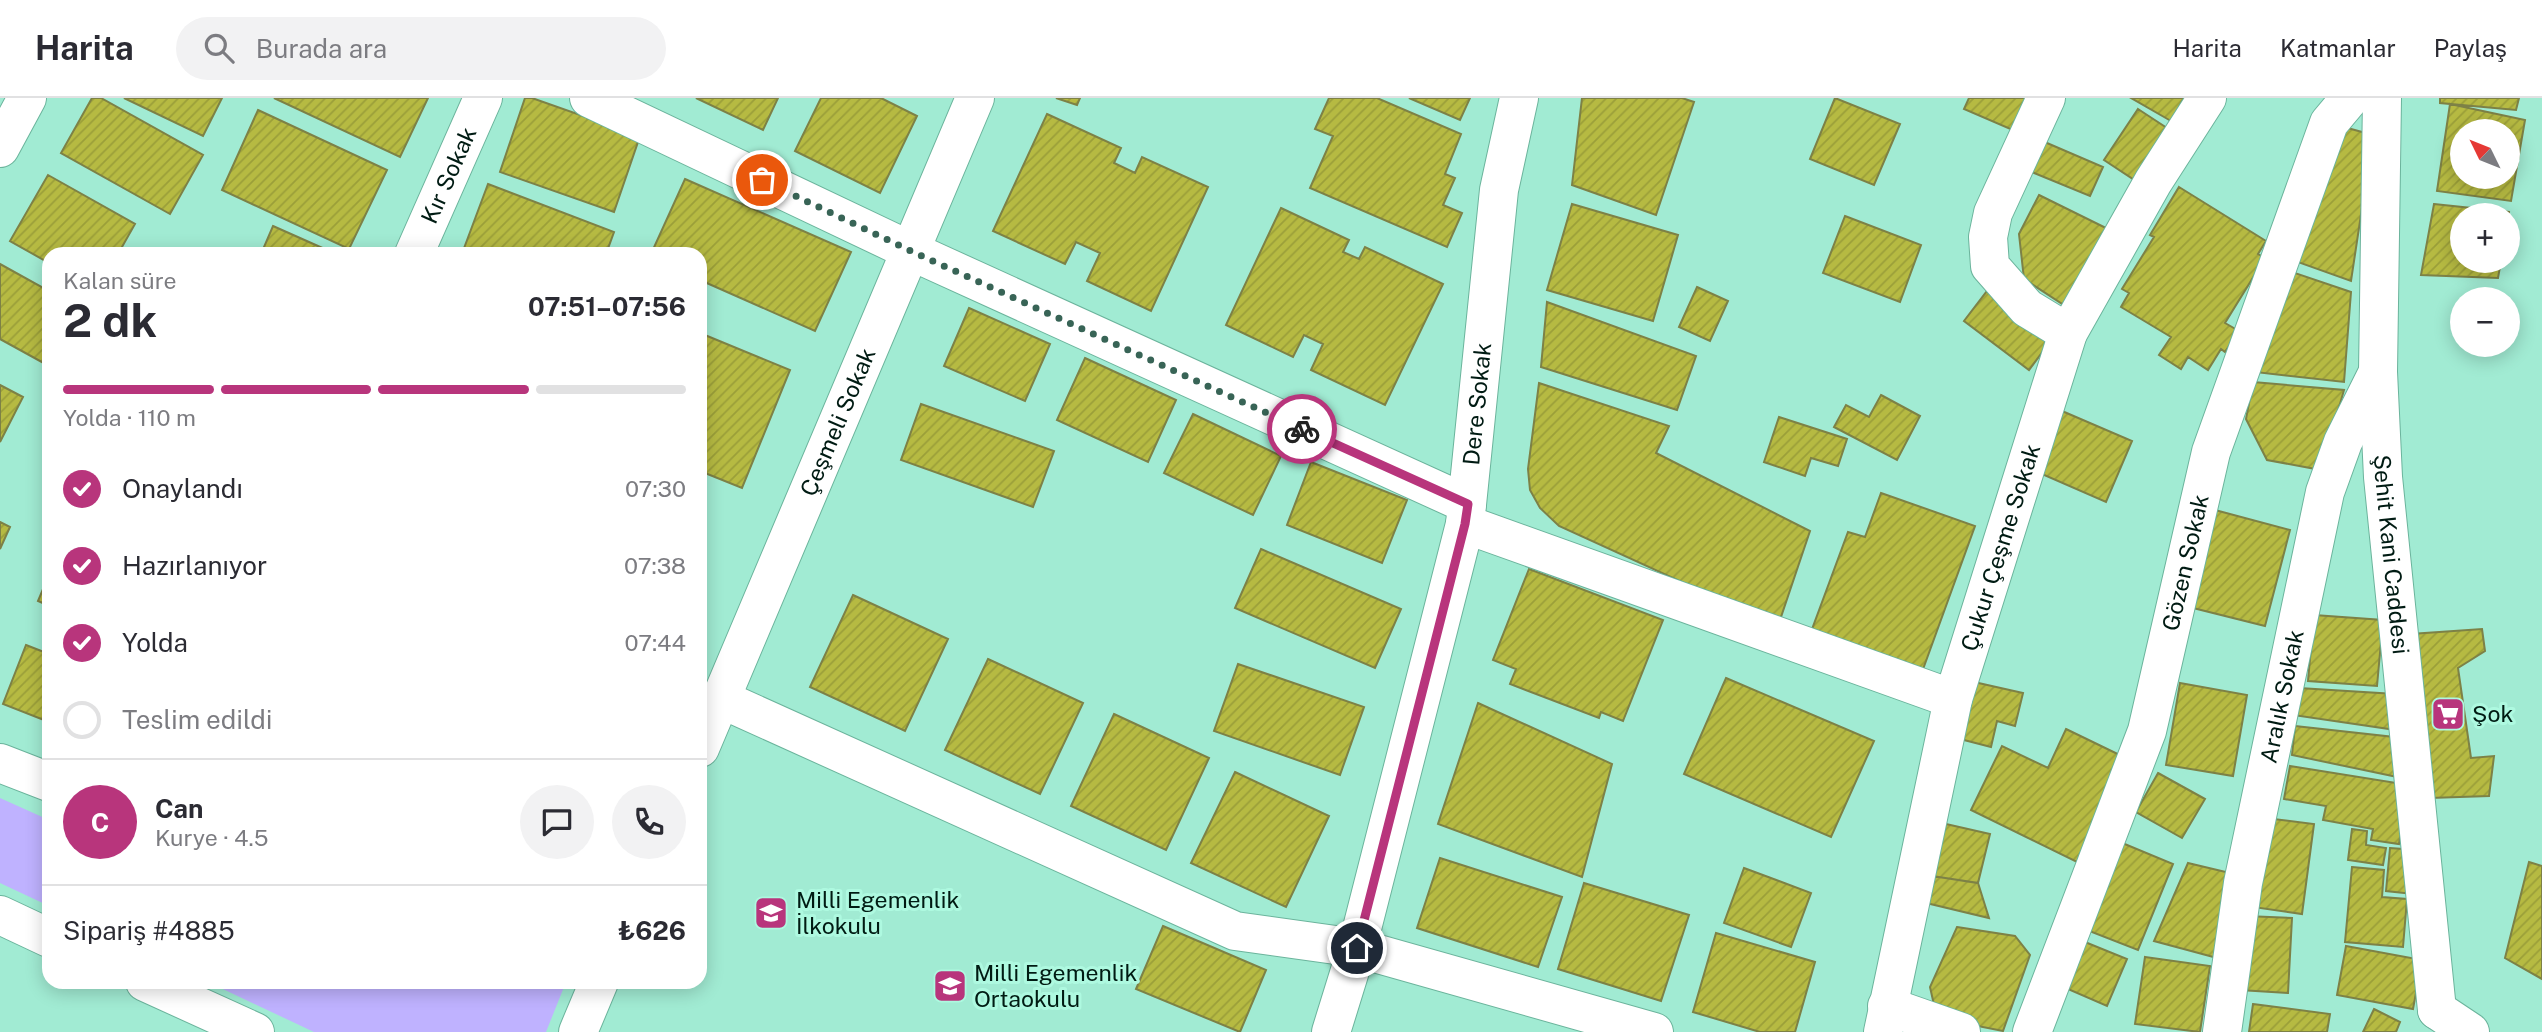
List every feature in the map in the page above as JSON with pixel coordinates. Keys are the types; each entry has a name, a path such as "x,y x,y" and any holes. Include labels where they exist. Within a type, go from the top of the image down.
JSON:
{"street":[{"path":"0,148 27,98"},
{"name":"Kır Sokak","path":"417,247 483,98"},
{"path":"589,98 1466,514 1953,699"},
{"name":"Çeşmeli Sokak","path":"707,732 975,98"},
{"name":"Dere Sokak","path":"1331,1032 1357,948 1466,514 1499,190 1519,98"},
{"path":"2046,98 1993,213 1988,237 1990,266 2027,309 2068,333"},
{"name":"Çukur Çeşme Sokak","path":"1885,1019 1953,699 2068,333 2153,182 2207,98"},
{"name":"Gözen Sokak","path":"2032,1032 2147,731 2211,452 2329,123 2350,98"},
{"name":"Şehit Kani Caddesi","path":"2382,98 2378,372 2383,477 2430,1021"},
{"name":"Aralık Sokak","path":"2222,1032 2243,883 2325,492 2343,442 2378,372"},
{"path":"721,699 1236,931 1357,948 1654,1032"},
{"path":"0,763 42,779"},
{"path":"0,915 42,935"},
{"path":"160,989 254,1032"},
{"path":"578,1032 596,989"},
{"path":"1885,1019 1961,1032"},
{"path":"2430,1021 2470,1032"}],"shaded area":[{"path":"0,798 42,817 42,903 0,883"},
{"path":"223,989 563,989 546,1032 314,1032"}],"building":[{"path":"92,98 101,98 203,155 170,214 61,153"},
{"path":"124,98 222,98 203,136"},
{"path":"274,98 428,98 400,157"},
{"path":"525,98 532,98 640,136 614,212 500,172"},
{"path":"696,98 778,98 763,130"},
{"path":"821,98 881,98 917,116 880,193 795,151"},
{"path":"1056,98 1080,98 1077,105"},
{"path":"1329,98 1377,98 1461,134 1445,174 1455,178 1443,205 1462,213 1447,247 1310,188 1333,136 1315,129"},
{"path":"1409,98 1470,98 1460,120"},
{"path":"1582,98 1682,98 1694,102 1656,215 1572,185"},
{"path":"1835,98 1900,124 1874,185 1810,159"},
{"path":"1969,98 2030,98 2015,131 1964,109"},
{"path":"2131,98 2184,98 2171,121"},
{"path":"2440,98 2519,98 2516,110 2440,103"},
{"path":"2450,104 2525,120 2520,149 2520,119 2450,119 2450,189 2513,189 2511,201 2437,191"},
{"path":"2138,109 2170,130 2136,181 2104,160"},
{"path":"258,110 387,170 350,247 345,247 222,190"},
{"path":"1047,114 1121,148 1114,163 1135,173 1142,157 1208,187 1151,311 1087,281 1100,253 1076,242 1065,264 993,231"},
{"path":"2333,124 2373,135 2351,281 2281,256"},
{"path":"2040,140 2103,167 2090,196 2027,170"},
{"path":"48,175 135,224 122,247 42,247 42,259 10,241"},
{"path":"685,179 851,252 815,331 707,283 707,247 654,247"},
{"path":"488,184 614,232 609,247 464,247"},
{"path":"2179,187 2266,241 2258,254 2265,258 2225,323 2239,331 2225,352 2221,349 2208,370 2188,357 2181,369 2159,355 2171,337 2121,307 2129,293 2122,289 2154,237 2150,235"},
{"path":"2039,195 2112,231 2070,309 2024,279 2019,234"},
{"path":"1572,204 1678,235 1653,321 1547,290"},
{"path":"2434,204 2450,206 2450,273 2499,273 2498,278 2421,275"},
{"path":"1281,208 1349,240 1343,252 1359,259 1365,247 1443,284 1385,405 1311,370 1323,344 1304,335 1293,357 1226,325"},
{"path":"1845,216 1921,245 1900,302 1823,273"},
{"path":"273,226 320,247 264,247"},
{"path":"0,264 42,287 42,362 0,339"},
{"path":"2277,267 2351,292 2344,382 2246,371"},
{"path":"1697,287 1728,301 1710,341 1679,327"},
{"path":"1987,291 2052,339 2029,370 1964,321"},
{"path":"1547,302 1696,356 1677,410 1541,367"},
{"path":"969,308 1050,344 1025,401 944,366"},
{"path":"707,336 790,370 742,488 707,474"},
{"path":"1085,358 1176,400 1148,462 1057,420"},
{"path":"2253,382 2344,390 2321,470 2267,460 2246,419"},
{"path":"1539,383 1669,426 1656,453 1810,531 1778,626 1559,526 1540,508 1530,490 1528,469"},
{"path":"0,385 23,397 0,442"},
{"path":"1881,395 1920,416 1897,460 1834,427 1846,405 1869,417"},
{"path":"921,404 1054,451 1033,507 901,460"},
{"path":"2062,411 2132,441 2106,502 2035,471"},
{"path":"1193,414 1281,456 1253,515 1164,473"},
{"path":"1779,417 1847,439 1838,466 1811,458 1805,476 1764,462"},
{"path":"1311,462 1407,500 1382,563 1287,525"},
{"path":"1881,493 1975,526 1922,672 1811,632 1848,532 1865,537"},
{"path":"2215,510 2290,530 2265,626 2189,607"},
{"path":"0,522 10,527 0,549"},
{"path":"1261,549 1401,609 1375,668 1235,608"},
{"path":"1529,569 1663,620 1623,721 1601,712 1599,718 1510,684 1516,669 1493,660"},
{"path":"853,595 948,639 905,731 810,687"},
{"path":"2314,615 2383,620 2377,686 2308,681"},
{"path":"2482,629 2485,651 2458,668 2471,758 2494,756 2489,796 2430,798 2411,634"},
{"path":"26,645 42,651 42,719 3,704"},
{"path":"988,659 1083,703 1040,794 945,750"},
{"path":"1238,664 1364,707 1340,775 1214,731"},
{"path":"1726,678 1874,741 1831,837 1684,774"},
{"path":"1974,682 2023,693 2015,726 1997,721 1991,747 1960,739"},
{"path":"2180,683 2247,695 2233,776 2166,765"},
{"path":"2299,688 2395,694 2396,730 2293,715"},
{"path":"1478,703 1612,764 1582,877 1438,824"},
{"path":"1114,714 1209,758 1166,850 1071,806"},
{"path":"2295,726 2403,738 2402,778 2292,755"},
{"path":"2066,729 2128,759 2077,862 1971,810 2002,746 2048,768"},
{"path":"2290,766 2409,785 2399,844 2371,840 2373,829 2323,820 2326,806 2284,799"},
{"path":"1235,772 1329,816 1286,907 1191,863"},
{"path":"2158,773 2205,799 2182,838 2136,812"},
{"path":"2265,818 2314,824 2302,914 2253,907"},
{"path":"1946,824 1990,834 1978,883 1932,876"},
{"path":"2352,829 2367,831 2366,845 2386,848 2383,865 2348,860"},
{"path":"2115,840 2173,864 2138,950 2079,927"},
{"path":"2390,848 2416,850 2413,894 2386,891"},
{"path":"1440,858 1562,897 1538,967 1417,928"},
{"path":"2529,862 2542,866 2542,979 2505,958"},
{"path":"2188,863 2230,873 2217,958 2154,941"},
{"path":"2352,867 2384,870 2382,897 2407,899 2403,947 2345,942"},
{"path":"1744,868 1811,893 1791,947 1724,923"},
{"path":"1932,876 1978,883 1989,918 1922,902"},
{"path":"1584,883 1689,915 1661,1001 1558,969"},
{"path":"2245,916 2292,918 2288,993 2240,990"},
{"path":"1163,926 1266,970 1240,1032 1136,989"},
{"path":"1957,927 2015,936 2030,955 2003,1031 1937,1018 1930,987"},
{"path":"1716,933 1815,962 1795,1032 1760,1032 1693,1012"},
{"path":"2080,940 2127,959 2107,1006 2061,986"},
{"path":"2346,946 2422,960 2413,1009 2337,995"},
{"path":"2145,957 2210,966 2200,1032 2135,1024"},
{"path":"2253,1004 2330,1014 2327,1032 2249,1032"},
{"path":"2374,1009 2400,1022 2396,1032 2363,1032"}],"way so far":[{"path":"762,180 1302,429"}],"place":[{"name":"Şok","path":"2448,714"},
{"name":"Milli Egemenlik İlkokulu","path":"771,913"},
{"name":"Milli Egemenlik Ortaokulu","path":"950,986"}],"route":[{"path":"1302,429 1468,504 1357,948"}]}
